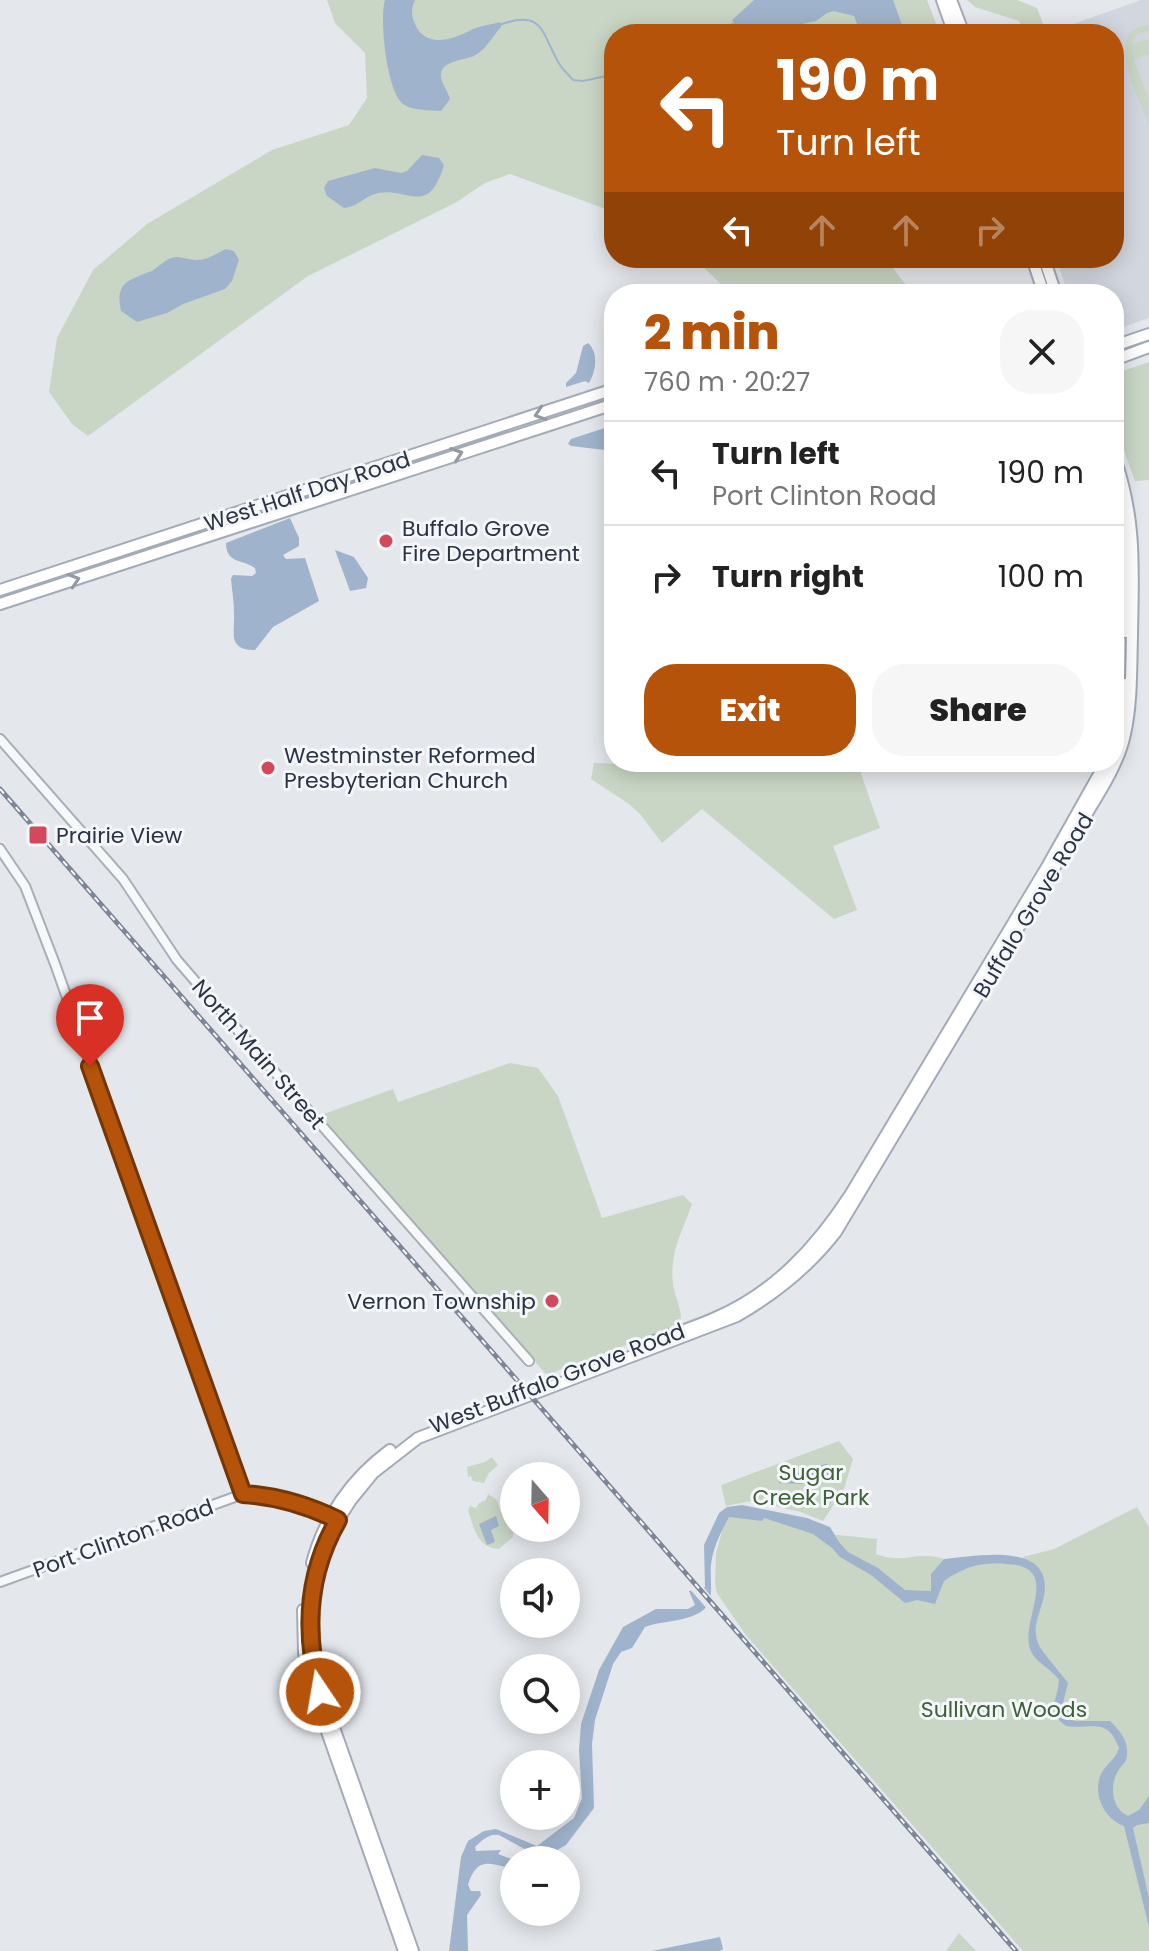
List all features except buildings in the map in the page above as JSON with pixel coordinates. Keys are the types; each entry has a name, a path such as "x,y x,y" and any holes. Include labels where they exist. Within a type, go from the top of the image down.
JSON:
{"main road":[{"path":"942,0 950,24"},
{"path":"951,0 960,24"},
{"path":"1124,343 1149,334"},
{"path":"1124,356 1149,347"},
{"name":"West Half Day Road","path":"0,590 604,392"},
{"name":"West Half Day Road","path":"0,604 604,407"},
{"name":"Buffalo Grove Road","path":"1124,491 1130,512 1133,558 1131,690 1124,739"},
{"path":"1124,590 1124,694"},
{"name":"Buffalo Grove Road","path":"765,1294 804,1257 833,1221 1048,865 1100,772"},
{"name":"Buffalo Grove Road","path":"765,1294 805,1266 836,1232 1110,772"},
{"name":"West Buffalo Grove Road","path":"334,1518 373,1473 416,1436 714,1326 765,1294"},
{"path":"334,1518 321,1534 303,1607 307,1672 404,1951"},
{"path":"334,1518 320,1557 310,1607 314,1671 413,1951"}],"street":[{"name":"North Main Street","path":"0,739 123,879 156,931 203,991 529,1361"},
{"path":"0,849 20,876 50,951 243,1494"},
{"name":"Port Clinton Road","path":"0,1582 243,1494 298,1503 334,1518"}],"shaded area":[{"path":"1141,0 1149,0 1149,318 1124,327 1124,284 1065,284 1059,268 1124,268 1124,24 1073,24"}],"green space":[{"path":"327,0 927,0 936,24 604,24 604,208 510,174 485,183 455,203 308,276 88,436 72,424 49,392 57,338 93,270 147,224 272,150 349,125 367,98 365,53 335,23"},
{"path":"967,0 1017,0 1037,8 1043,24 1020,24 975,7"},
{"path":"1149,25 1149,31 1137,35 1131,44 1149,39 1149,55 1134,60 1149,99 1149,125 1132,83 1126,51 1127,38 1135,29"},
{"path":"704,268 893,268 905,284 721,284"},
{"path":"1149,362 1149,480 1135,481 1124,451 1124,371"},
{"path":"594,763 604,763 604,772 860,772 880,828 833,846 857,910 834,919 702,809 662,843 629,804 591,779"},
{"path":"510,1063 538,1068 558,1096 602,1218 683,1195 692,1204 678,1242 672,1272 681,1314 680,1325 549,1374 318,1116 393,1089 398,1102"},
{"name":"Sugar Creek Park","path":"839,1441 853,1459 844,1489 823,1521 801,1512 751,1501 726,1506 721,1485"},
{"path":"492,1457 498,1465 484,1483 468,1477 467,1467"},
{"path":"488,1494 497,1500 500,1510 500,1542 507,1542 499,1549 481,1541 468,1510 470,1506 476,1508"},
{"name":"Sullivan Woods","path":"1137,1507 1149,1527 1149,1951 1023,1951 745,1634 717,1593 716,1553 727,1513 738,1508 818,1533 877,1539 876,1554 885,1557 944,1559 949,1571 986,1563 1021,1564 1023,1557 1054,1549"},
{"path":"959,1933 976,1951 946,1951"}],"water":[{"path":"385,0 415,0 412,12 414,21 419,32 432,39 447,39 500,22 501,27 482,50 442,70 442,80 450,99 441,111 411,108 397,97 386,55 383,23"},
{"path":"754,0 893,0 902,24 857,24 854,16 834,11 816,21 802,24 735,24 732,20"},
{"path":"422,155 439,158 444,165 430,192 422,196 384,192 344,208 327,196 324,188 328,181 375,168 401,173"},
{"path":"226,249 234,251 239,260 232,281 225,289 137,322 121,311 121,289 129,281 171,258 200,260"},
{"path":"588,343 595,357 595,368 589,383 585,381 566,387 576,373 583,346"},
{"path":"604,428 604,450 571,446 568,444 571,439"},
{"path":"290,518 299,538 299,546 283,555 286,559 305,558 319,601 273,627 255,650 240,647 234,639 231,579 233,575 252,576 256,573 255,568 232,558 226,543"},
{"path":"335,550 354,557 368,578 366,588 350,591"},
{"path":"825,1464 835,1466 839,1476 836,1479 801,1484 779,1483 779,1479"},
{"path":"742,1505 807,1518 830,1527 848,1552 878,1568 905,1590 931,1591 931,1574 944,1559 1012,1556 1027,1560 1039,1568 1044,1581 1036,1637 1068,1683 1062,1707 1065,1716 1075,1721 1110,1721 1123,1736 1127,1757 1115,1777 1113,1790 1115,1803 1123,1813 1128,1816 1139,1810 1149,1796 1149,1823 1133,1828 1149,1898 1149,1927 1124,1826 1111,1818 1099,1797 1101,1774 1119,1748 1104,1728 1066,1726 1056,1716 1054,1705 1059,1680 1036,1658 1030,1649 1028,1637 1036,1596 1033,1574 1024,1567 1007,1564 974,1566 944,1581 935,1604 917,1600 905,1603 813,1534 764,1518 762,1521 729,1517 714,1552 711,1594 707,1606 689,1617 645,1627 632,1648 621,1652 613,1664 595,1720 592,1744 594,1808 580,1826 581,1724 599,1670 623,1627 656,1609 688,1609 695,1605 689,1591 705,1587 704,1545 719,1513 727,1507"},
{"path":"496,1516 499,1526 491,1530 495,1542 487,1545 479,1524"},
{"path":"496,1829 537,1846 519,1846 495,1835 475,1847 476,1851 500,1850 500,1866 480,1865 472,1875 468,1885 471,1891 480,1891 481,1895 467,1915 468,1951 449,1951 461,1857 468,1841 484,1831"},
{"path":"558,1830 577,1830 564,1846 537,1846"},
{"path":"720,1937 723,1949 720,1951 652,1951"}],"pier":[{"path":"701,1584 714,1600 709,1611 688,1587"}],"waterway":[{"path":"499,25 514,21 534,22 545,35 561,67 573,80 604,76"}],"railway":[{"path":"0,789 1016,1951"}],"place":[{"name":"Buffalo Grove Fire Department","path":"386,541"},
{"name":"Westminster Reformed Presbyterian Church","path":"268,768"},
{"name":"Prairie View","path":"38,835"},
{"name":"Vernon Township","path":"552,1301"}],"route":[{"path":"90,1066 243,1494 298,1503 338,1520 320,1557 310,1607 309,1630 320,1692"}]}
